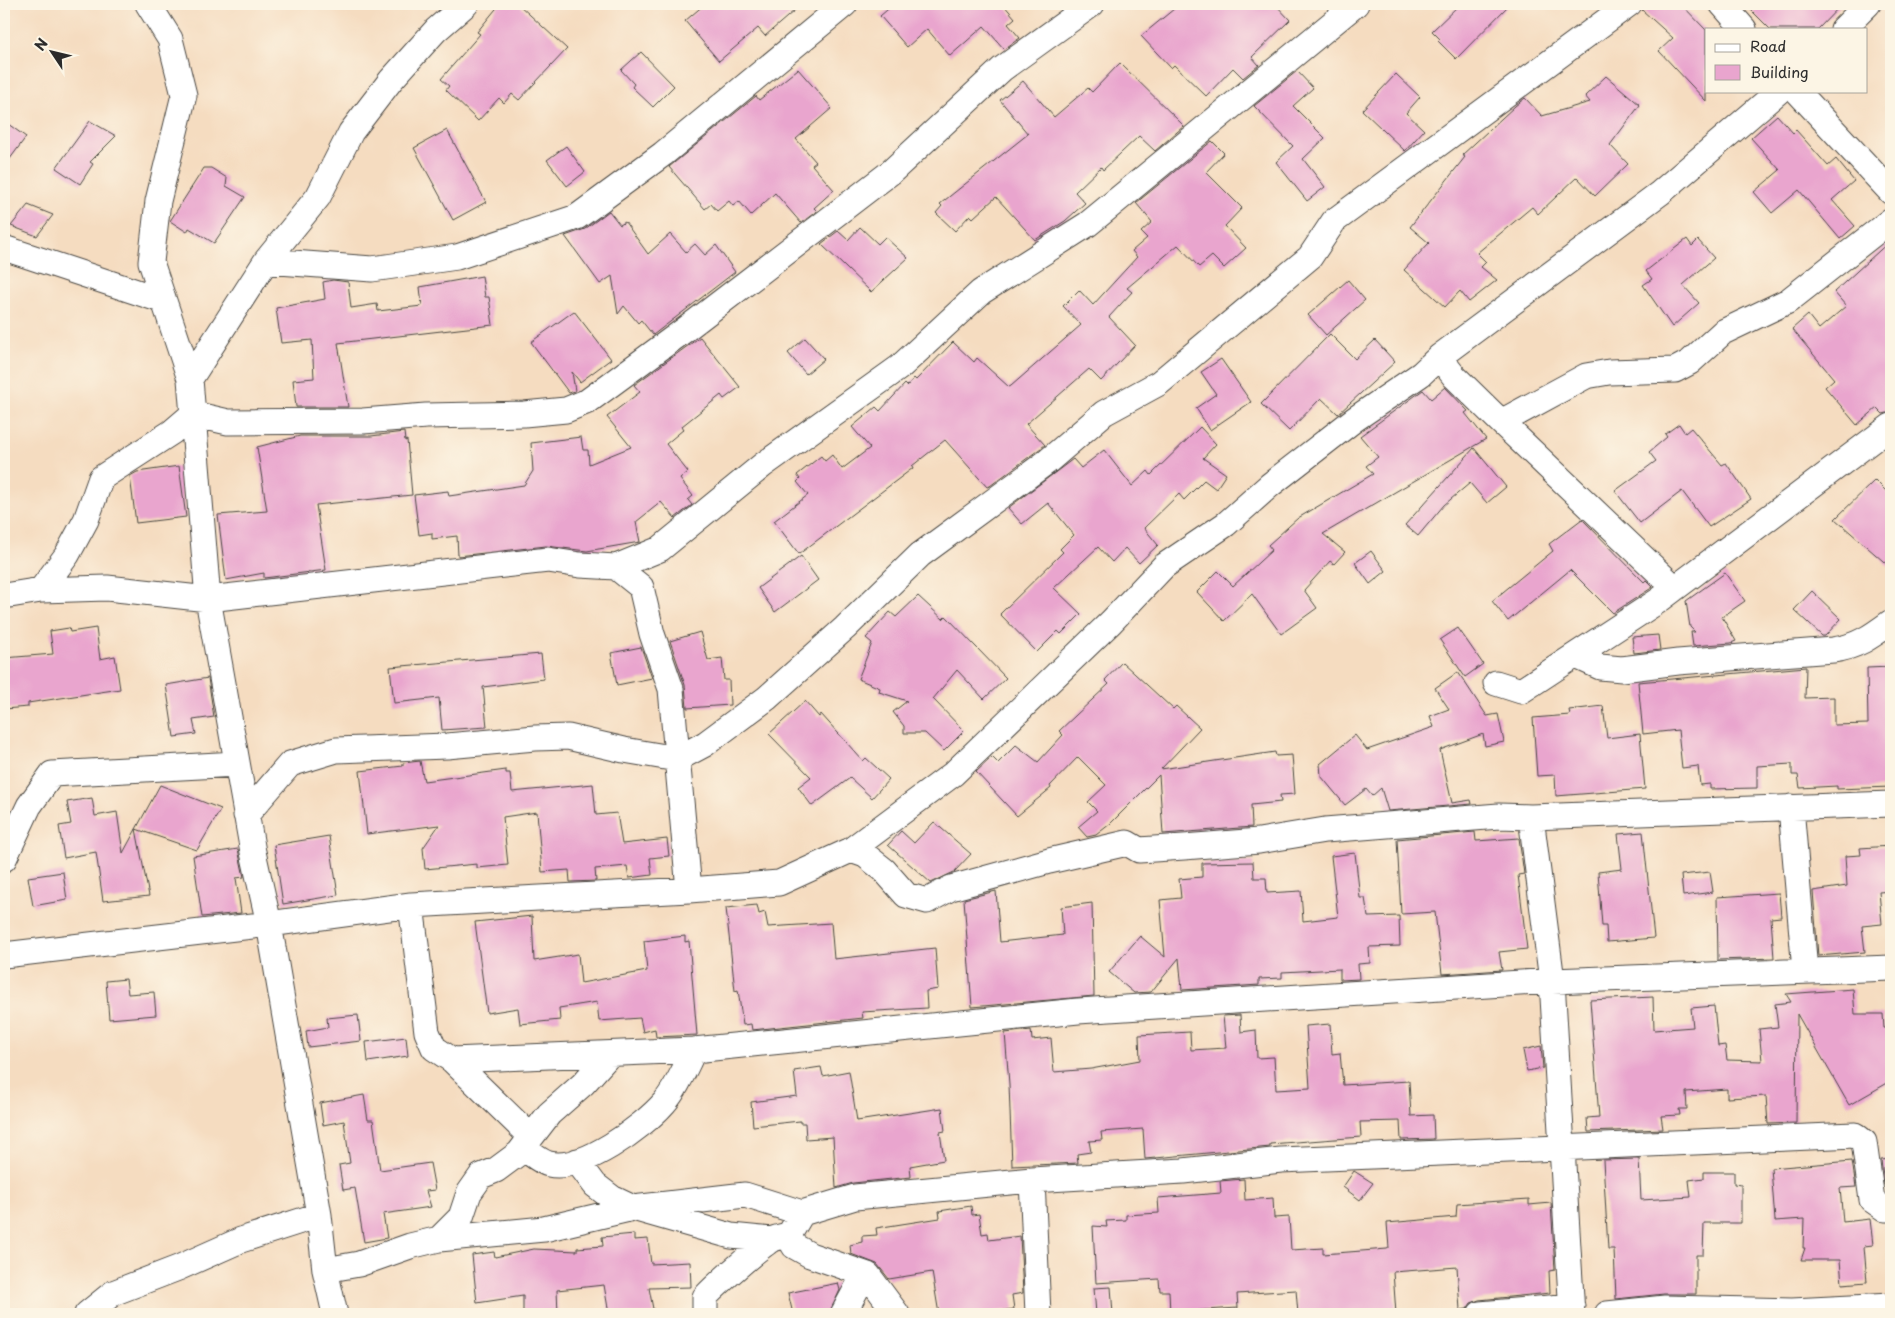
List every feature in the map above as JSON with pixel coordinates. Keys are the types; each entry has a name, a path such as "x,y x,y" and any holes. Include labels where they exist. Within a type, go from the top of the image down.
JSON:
{"street":[{"path":"148,4 170,39 184,95 158,201 151,262 190,380 208,599 246,815 269,924 319,1216 325,1270 335,1314"},
{"path":"190,380 266,261 318,197 351,132 390,80 436,30 466,4"},
{"path":"266,261 372,269 391,267 456,257 577,218 663,154 845,4"},
{"path":"193,414 228,422 363,421 426,416 524,414 566,410 588,401 686,329 890,172 1002,69 1092,4"},
{"path":"4,596 41,590 107,588 208,599 548,560 580,566 616,567 660,549 763,464 900,367 981,292 1088,224 1356,4"},
{"path":"246,815 290,764 336,750 447,746 568,737 624,750 677,758 705,744 767,698 845,628 920,555 1048,461 1104,413 1159,383 1310,257 1334,221 1629,4"},
{"path":"1722,4 1743,28"},
{"path":"1844,28 1868,4"},
{"path":"4,955 269,924 410,905 689,890 779,882 851,850 953,774 1111,622 1164,566 1226,524 1270,485 1355,419 1421,374 1439,357 1660,193 1778,92"},
{"path":"1798,92 1891,192"},
{"path":"1501,422 1586,376 1609,372 1675,370 1690,362 1722,332 1788,301 1891,220"},
{"path":"4,248 164,301"},
{"path":"1439,357 1454,376 1675,588"},
{"path":"41,590 67,555 86,520 102,478 172,432 193,414"},
{"path":"1496,683 1521,691 1576,656 1675,588 1891,426"},
{"path":"616,567 641,587 652,634 671,689 689,890"},
{"path":"1576,656 1600,667 1622,669 1678,662 1833,650 1851,647 1869,639 1891,622"},
{"path":"4,859 29,806 52,774 125,772 207,764 237,764"},
{"path":"851,850 865,855 884,870 906,895 928,902 951,888 1049,861 1127,843 1139,850 1184,847 1259,841 1325,830 1499,816 1531,817 1891,804"},
{"path":"1791,807 1805,971"},
{"path":"1480,1314 1572,1310 1552,981 1531,817"},
{"path":"410,905 427,1032 434,1048 452,1060 548,1164 568,1165 578,1161 639,1127 664,1102 694,1050"},
{"path":"452,1060 694,1050 1078,1012 1552,981 1891,968"},
{"path":"439,1239 461,1217 469,1193 481,1176 496,1170 527,1142 549,1114 583,1084 610,1054"},
{"path":"325,1270 359,1264 410,1246 439,1239 544,1229 633,1208 745,1195 802,1212 855,1197 1032,1180 1183,1171 1281,1160 1855,1135 1864,1142 1872,1200 1885,1209 1891,1209"},
{"path":"578,1161 595,1185 612,1198 633,1208 731,1236 780,1237 810,1255 868,1275 897,1314"},
{"path":"1032,1180 1038,1314"},
{"path":"705,1314 705,1297 720,1281 780,1237 802,1212"},
{"path":"87,1314 112,1292 178,1268 241,1240 319,1216"},
{"path":"843,1314 857,1288 868,1275"},
{"path":"1607,1314 1665,1308 1792,1311 1891,1306"}],"building":[{"path":"500,4 518,4 567,49 519,100 512,94 504,103 499,98 478,121 446,90 449,86 441,79 480,34 477,32"},
{"path":"705,4 802,4 765,36 758,28 719,61 685,21"},
{"path":"894,4 1003,4 1015,18 1008,24 1020,38 1004,49 984,26 950,56 927,29 907,47 880,16"},
{"path":"1180,4 1275,4 1290,20 1252,57 1259,65 1243,78 1233,68 1206,96 1174,65 1171,68 1141,36"},
{"path":"1460,4 1510,4 1456,59 1438,41 1440,39 1432,31"},
{"path":"1643,4 1681,4 1705,29 1706,101 1659,51 1673,38 1642,10"},
{"path":"1745,4 1842,4 1819,28 1769,28"},
{"path":"641,52 674,86 653,107 632,87 634,84 621,70"},
{"path":"1120,63 1184,126 1155,151 1139,136 1103,170 1101,167 1075,192 1085,203 1065,221 1035,240 996,197 973,218 970,215 955,231 936,213 942,206 940,204 1028,134 1000,100 1023,81 1054,117 1088,88 1092,92"},
{"path":"798,69 832,108 796,139 816,162 812,165 834,190 814,208 817,211 801,223 775,193 751,215 739,201 733,206 729,201 717,211 711,204 705,209 669,167 756,96 759,100"},
{"path":"1297,71 1313,88 1293,106 1325,138 1303,159 1325,187 1307,201 1276,162 1293,146 1254,106"},
{"path":"1396,74 1420,97 1406,113 1424,130 1405,151 1362,110"},
{"path":"1606,76 1640,105 1610,145 1628,164 1595,196 1577,177 1538,214 1532,207 1477,253 1486,262 1481,267 1497,280 1469,302 1460,291 1445,307 1404,270 1429,243 1410,227 1465,157 1462,155 1525,98 1542,116 1590,102 1585,96"},
{"path":"1777,115 1793,133 1796,130 1828,166 1836,159 1854,181 1832,200 1855,226 1840,239 1799,190 1772,213 1754,192 1780,170 1751,138"},
{"path":"4,121 26,137 4,167"},
{"path":"90,121 116,136 90,162 93,164 80,184 56,168"},
{"path":"447,130 486,202 453,220 414,148"},
{"path":"1212,141 1224,153 1206,172 1242,208 1225,226 1246,248 1224,268 1212,256 1199,267 1178,245 1127,288 1132,292 1109,317 1135,345 1101,381 1089,369 1026,424 1045,445 990,486 987,487 945,440 912,466 913,468 799,554 774,521 808,495 797,482 800,479 797,475 821,456 825,461 832,455 842,469 870,448 852,427 876,407 880,411 905,384 907,386 914,378 916,380 953,342 974,362 977,358 1009,387 1011,386 1081,325 1063,306 1079,290 1093,305 1137,257 1132,251 1147,238 1141,232 1152,222 1136,203"},
{"path":"566,146 585,172 567,186 547,160"},
{"path":"204,168 211,168 227,178 226,186 245,197 214,243 189,228 187,232 170,221"},
{"path":"28,205 53,215 37,236 11,226"},
{"path":"609,211 620,225 625,222 648,254 670,234 686,252 695,244 705,255 716,245 735,272 653,335 641,320 638,323 624,306 618,314 612,276 600,284 565,236 585,229"},
{"path":"860,227 878,244 885,237 908,258 871,292 821,244 838,231 848,240"},
{"path":"1687,239 1692,246 1698,240 1714,258 1683,285 1699,303 1672,327 1643,285 1652,279 1646,271"},
{"path":"1891,240 1891,412 1883,414 1877,408 1857,425 1825,387 1834,379 1792,329 1808,315 1819,329 1846,306 1834,292"},
{"path":"482,276 485,297 489,297 493,325 338,343 348,407 296,407 293,380 314,378 312,340 281,343 276,308 325,299 323,282 333,280 348,282 351,308 377,304 378,311 422,306 420,287"},
{"path":"1348,280 1365,300 1326,335 1308,315"},
{"path":"574,311 611,359 580,382 572,372 575,391 569,393 531,342"},
{"path":"1330,334 1355,359 1375,340 1395,362 1338,414 1321,398 1289,431 1261,404"},
{"path":"700,337 740,387 724,399 721,395 682,426 684,429 666,444 688,472 680,479 693,496 688,500 692,505 675,518 661,502 636,522 640,542 587,551 546,546 458,556 457,536 432,539 432,533 419,535 414,495 448,491 449,496 524,485 533,471 531,443 581,437 583,450 588,450 589,464 631,447 607,417 640,392 634,385"},
{"path":"805,338 824,359 806,374 788,353"},
{"path":"1221,359 1251,402 1210,430 1196,408 1216,394 1201,372"},
{"path":"1445,387 1468,411 1465,413 1486,439 1323,534 1345,552 1334,564 1330,561 1304,590 1317,608 1281,634 1252,594 1224,621 1197,592 1218,571 1233,586 1272,550 1268,545 1298,518 1373,474 1366,466 1378,457 1360,436 1423,390 1431,399"},
{"path":"1679,424 1685,433 1691,428 1722,465 1726,463 1751,499 1709,527 1682,491 1640,523 1615,491 1656,461 1649,452 1667,437 1665,434"},
{"path":"1200,427 1216,444 1203,458 1226,474 1216,489 1204,480 1184,500 1179,494 1144,528 1158,545 1139,563 1125,548 1112,562 1098,547 1054,588 1081,614 1061,634 1058,631 1037,652 1000,614 1063,552 1060,549 1074,535 1048,503 1022,524 1008,508 1073,459 1081,468 1104,450 1132,486 1148,471 1151,475"},
{"path":"404,432 405,441 407,440 412,495 316,505 326,570 264,578 264,573 226,580 218,515 267,511 257,447 300,436 371,436"},
{"path":"1474,448 1506,487 1487,503 1470,483 1444,505 1418,536 1405,525"},
{"path":"179,466 186,517 136,523 130,476 137,472"},
{"path":"1875,480 1891,496 1891,568 1835,519"},
{"path":"1582,519 1644,582 1646,580 1653,587 1613,613 1570,570 1508,621 1492,601 1553,551 1549,544"},
{"path":"1371,551 1386,571 1370,584 1355,563"},
{"path":"801,556 818,580 775,612 758,588"},
{"path":"1725,573 1745,601 1722,617 1736,641 1693,646 1691,632 1695,632 1690,627 1686,601"},
{"path":"1812,591 1841,619 1825,636 1822,636 1794,610"},
{"path":"918,596 943,619 946,616 1006,678 984,699 957,670 933,699 964,731 944,751 925,733 904,733 904,726 893,712 907,701 879,692 880,688 858,679 872,643 866,638 890,612 896,617"},
{"path":"69,628 70,632 96,628 100,659 115,656 120,689 28,703 28,707 4,709 4,658 53,654 50,631"},
{"path":"1458,628 1483,664 1465,677 1440,640"},
{"path":"700,632 708,660 722,658 724,680 729,680 730,705 687,708 685,685 670,641"},
{"path":"1658,635 1660,650 1634,653 1632,637"},
{"path":"641,647 652,678 617,685 611,653"},
{"path":"541,654 544,679 483,687 487,727 442,730 439,698 394,703 390,667"},
{"path":"1122,662 1173,709 1176,706 1200,728 1161,769 1275,752 1276,756 1292,755 1295,794 1280,795 1281,802 1251,805 1252,827 1163,834 1159,775 1110,824 1096,835 1087,837 1078,827 1097,811 1088,802 1106,785 1078,757 1050,786 1051,788 1017,816 976,772 992,757 998,763 1016,745 1038,762 1063,735 1059,731 1109,684 1105,680"},
{"path":"1806,667 1805,698 1834,697 1834,725 1868,724 1867,668 1891,667 1891,787 1837,789 1837,786 1800,788 1798,775 1792,775 1792,764 1757,766 1757,788 1710,789 1710,784 1700,785 1698,766 1682,768 1678,730 1643,734 1638,682"},
{"path":"1458,672 1487,716 1498,714 1504,742 1485,746 1483,734 1440,750 1452,803 1471,800 1472,804 1388,811 1381,788 1372,796 1366,789 1345,805 1321,776 1320,764 1355,735 1367,750 1434,727 1430,716 1449,709 1435,688"},
{"path":"208,678 214,717 193,720 196,734 174,737 166,685"},
{"path":"805,701 819,717 821,714 863,761 866,758 889,779 872,798 850,778 812,806 798,787 811,777 769,734"},
{"path":"1603,706 1607,738 1640,734 1645,789 1556,796 1555,775 1537,776 1533,718 1570,715 1569,710"},
{"path":"420,761 424,781 506,770 506,773 510,773 512,792 593,784 596,815 617,813 622,844 667,839 669,856 650,858 652,875 629,878 627,866 595,869 596,881 570,882 569,870 542,872 537,812 503,817 508,865 477,868 477,864 425,869 423,848 439,825 367,834 360,771 403,766 403,763"},
{"path":"160,785 221,809 197,850 136,829"},
{"path":"92,798 95,816 117,812 123,853 136,829 149,896 103,901 96,852 64,858 59,826 71,824 67,802"},
{"path":"934,822 971,854 954,872 931,883 888,845 901,831 914,843"},
{"path":"1475,832 1476,841 1519,838 1524,874 1518,875 1527,949 1499,952 1502,970 1442,974 1435,912 1401,914 1397,839"},
{"path":"1643,832 1654,938 1607,942 1606,926 1602,926 1598,872 1622,869 1618,834"},
{"path":"329,836 338,895 283,904 274,845"},
{"path":"1891,846 1891,891 1879,892 1882,924 1862,926 1865,952 1818,956 1813,891 1847,886 1845,856 1861,855 1860,848"},
{"path":"238,849 244,877 236,878 241,913 202,917 193,856"},
{"path":"1355,853 1360,898 1365,898 1368,917 1399,916 1400,946 1369,947 1370,963 1358,964 1359,979 1340,980 1340,969 1282,972 1282,978 1259,979 1259,985 1182,990 1179,958 1151,992 1134,993 1109,972 1140,936 1165,957 1160,900 1181,898 1179,879 1202,877 1202,863 1253,862 1254,878 1266,878 1267,893 1301,891 1303,921 1338,917 1331,856"},
{"path":"63,872 67,900 33,906 28,877"},
{"path":"1710,872 1713,892 1683,896 1681,875"},
{"path":"996,891 1000,942 1063,935 1061,907 1092,903 1094,996 972,1007 964,899"},
{"path":"1779,893 1781,917 1771,918 1774,958 1718,960 1717,897"},
{"path":"757,905 759,914 765,912 768,927 831,923 834,959 935,948 938,989 926,991 927,1008 862,1012 863,1018 752,1030 751,1024 743,1025 738,990 735,991 726,908"},
{"path":"532,916 534,961 578,954 581,983 647,971 644,941 685,936 685,942 689,941 697,1035 656,1037 655,1029 643,1032 640,1018 599,1021 597,1002 559,1008 560,1020 520,1024 518,1008 487,1013 475,922"},
{"path":"126,979 128,994 154,992 156,1015 109,1019 106,981"},
{"path":"1853,989 1855,1014 1883,1014 1884,1028 1889,1028 1891,1081 1849,1105 1797,1014 1796,1123 1768,1124 1766,1096 1727,1098 1727,1089 1686,1092 1687,1109 1679,1109 1680,1115 1661,1116 1663,1129 1588,1132 1587,1118 1599,1117 1590,1000 1653,997 1654,1030 1693,1027 1691,1008 1714,1006 1718,1046 1725,1045 1727,1060 1762,1061 1759,1029 1778,1027 1775,1004 1791,1002 1786,994"},
{"path":"358,1015 361,1041 308,1047 306,1031 328,1027 327,1018"},
{"path":"1240,1015 1241,1032 1256,1030 1257,1058 1274,1057 1276,1090 1310,1088 1306,1026 1330,1024 1332,1054 1340,1053 1343,1085 1409,1081 1411,1116 1433,1115 1434,1139 1401,1140 1400,1121 1360,1122 1361,1137 1270,1144 1270,1147 1145,1159 1143,1129 1101,1132 1102,1140 1089,1141 1091,1152 1077,1154 1078,1163 1012,1166 1005,1033 1031,1030 1032,1040 1051,1038 1054,1072 1091,1069 1140,1060 1139,1035 1190,1032 1191,1050 1226,1048 1223,1016"},
{"path":"406,1037 408,1056 368,1062 366,1042"},
{"path":"1541,1046 1543,1068 1527,1071 1523,1050"},
{"path":"821,1067 823,1076 849,1071 857,1121 942,1108 945,1131 940,1132 944,1160 910,1166 911,1177 853,1183 836,1188 833,1137 806,1139 805,1123 800,1123 800,1121 753,1126 751,1102 797,1096 794,1071"},
{"path":"364,1095 368,1120 373,1120 380,1170 430,1163 435,1190 426,1191 431,1207 383,1214 387,1238 364,1242 355,1188 343,1190 339,1165 350,1163 344,1121 323,1125 320,1103"},
{"path":"1639,1159 1641,1200 1691,1197 1689,1180 1704,1178 1704,1172 1734,1172 1734,1184 1741,1185 1741,1223 1704,1223 1703,1255 1696,1255 1696,1294 1664,1294 1616,1299 1614,1249 1608,1249 1603,1160"},
{"path":"1891,1159 1891,1185 1884,1185 1881,1160"},
{"path":"1852,1161 1856,1187 1840,1188 1843,1222 1870,1219 1873,1245 1864,1246 1867,1282 1842,1284 1840,1260 1801,1260 1805,1248 1803,1248 1804,1219 1775,1221 1771,1168"},
{"path":"1354,1171 1373,1183 1360,1200 1343,1187"},
{"path":"1244,1179 1245,1200 1273,1198 1274,1218 1289,1217 1291,1250 1323,1248 1323,1254 1387,1249 1389,1248 1387,1223 1456,1217 1457,1204 1529,1199 1529,1205 1551,1203 1555,1270 1549,1271 1550,1293 1479,1300 1471,1303 1467,1309 1460,1310 1457,1267 1393,1272 1396,1314 1298,1314 1296,1290 1237,1294 1238,1308 1190,1311 1190,1314 1170,1314 1169,1291 1160,1291 1159,1279 1096,1283 1093,1226 1107,1227 1106,1221 1126,1220 1126,1215 1159,1213 1158,1198 1221,1193 1220,1181"},
{"path":"971,1206 972,1215 979,1214 982,1234 988,1233 989,1240 1020,1236 1023,1293 1012,1295 1014,1309 980,1314 939,1314 932,1272 889,1279 877,1264 851,1254 850,1245 862,1242 862,1236 877,1235 876,1228 940,1218 939,1211"},
{"path":"634,1234 634,1240 648,1239 651,1264 690,1262 691,1287 649,1288 654,1314 609,1314 604,1285 557,1290 558,1314 523,1314 523,1296 477,1303 472,1255 494,1252 495,1257 534,1249 577,1251 577,1248 603,1246 602,1237"},
{"path":"838,1283 840,1290 829,1314 793,1314 788,1293"},
{"path":"1111,1287 1113,1314 1096,1314 1094,1288"}]}
